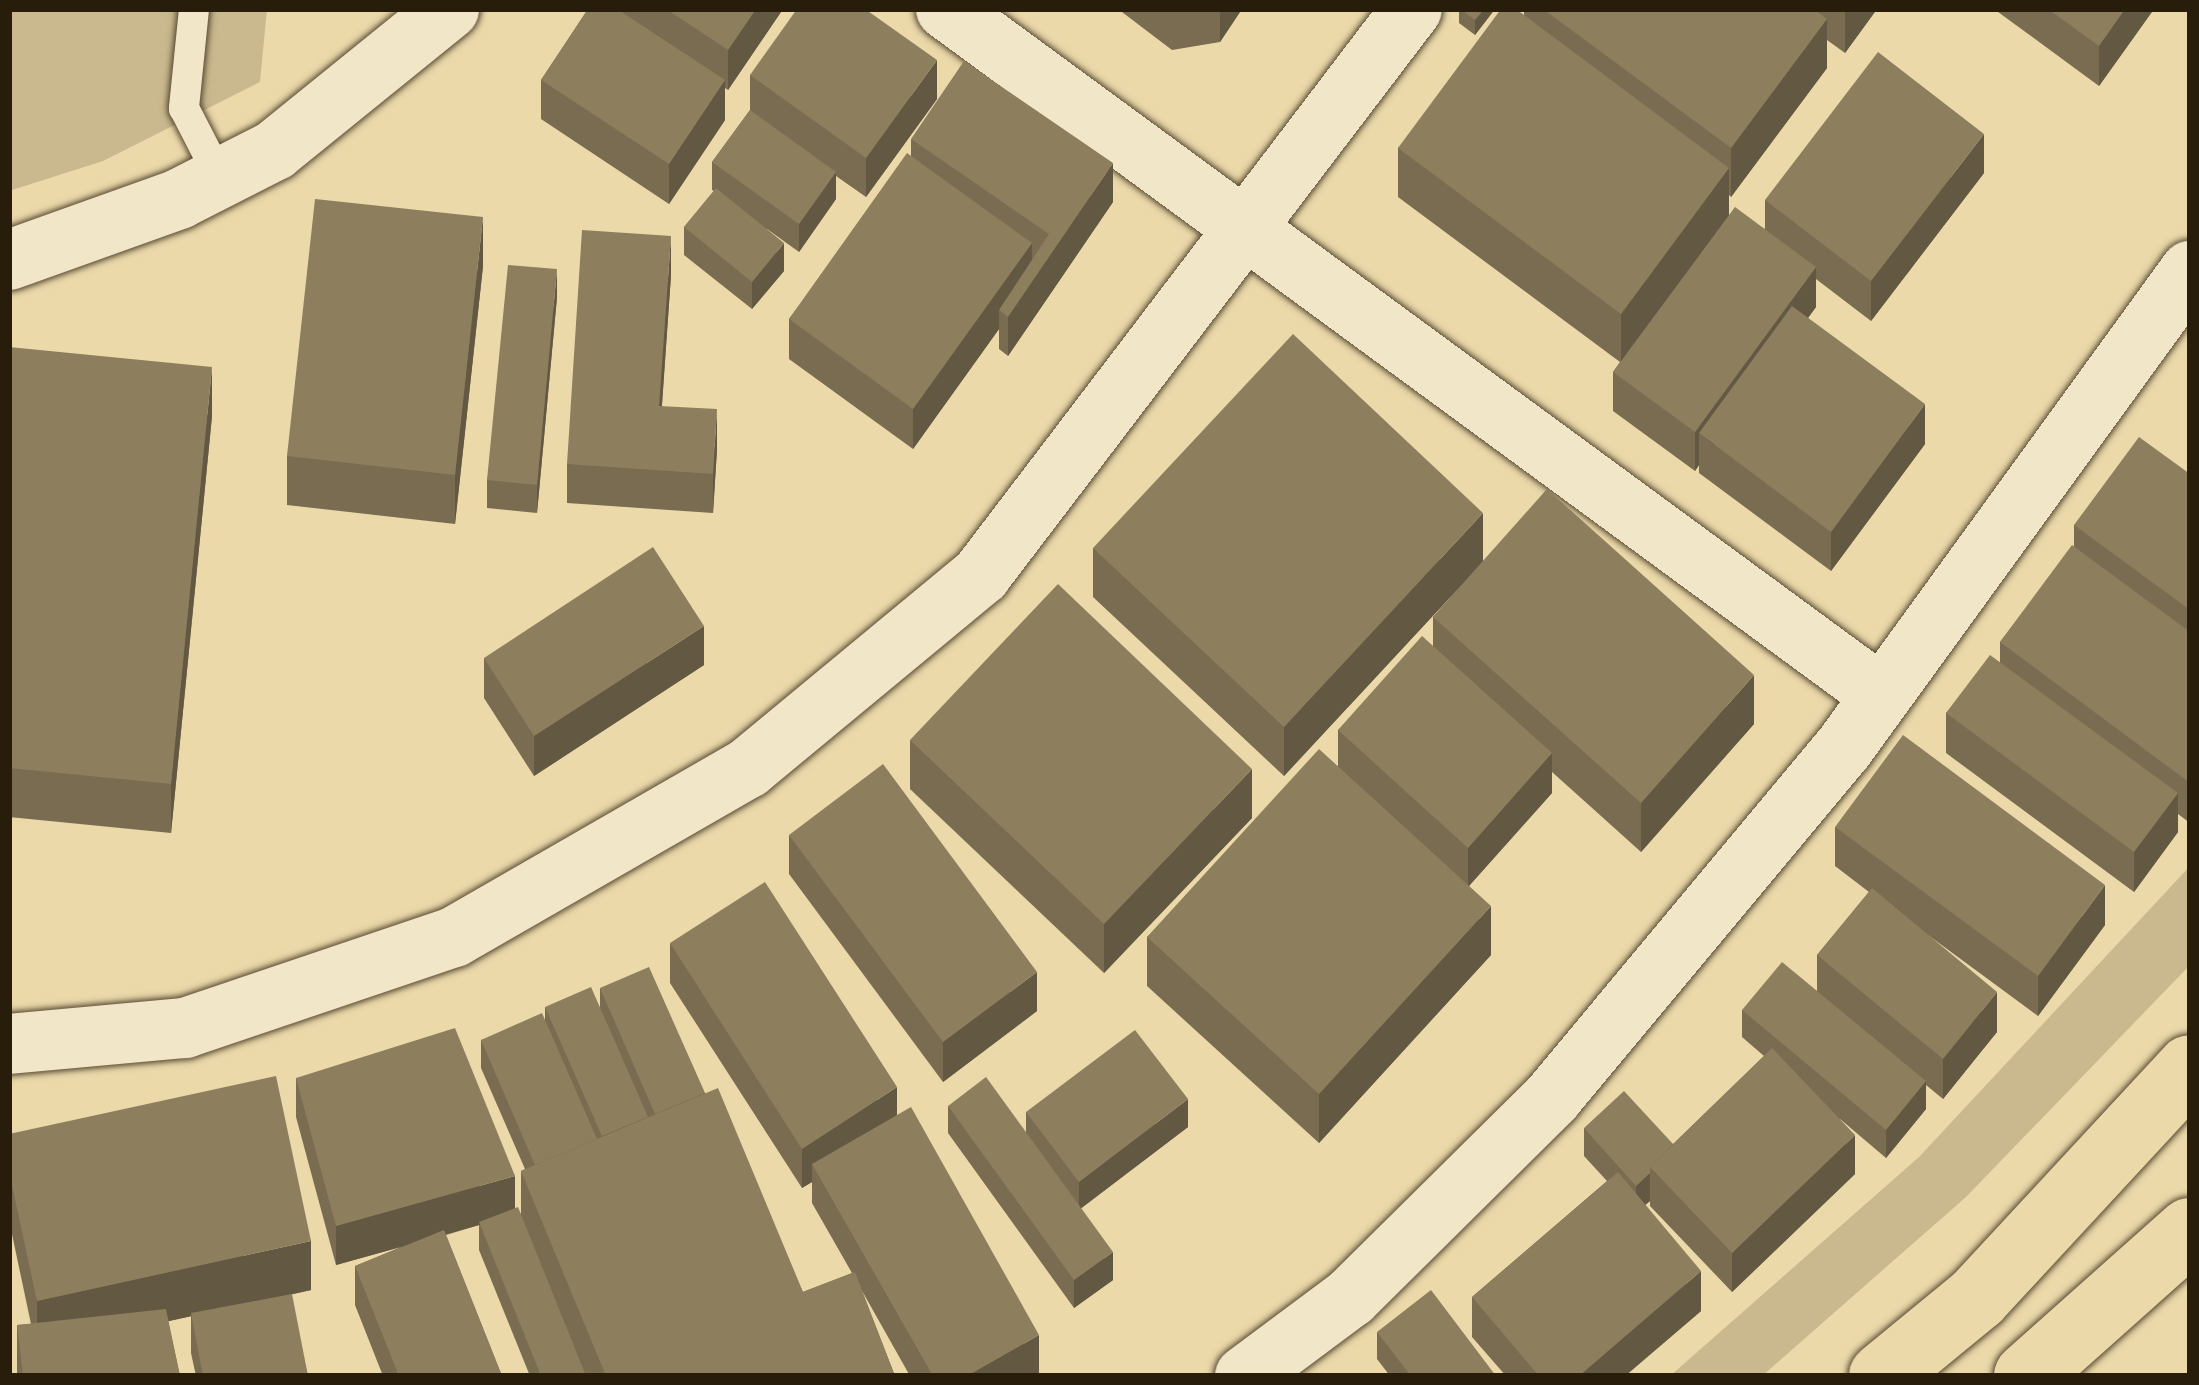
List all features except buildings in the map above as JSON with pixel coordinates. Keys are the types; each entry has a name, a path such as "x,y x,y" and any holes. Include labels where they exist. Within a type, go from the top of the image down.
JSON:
{"highway":[{"path":"1882,1376 1977,1298 2190,1068"},
{"path":"2027,1376 2190,1231"}],"street":[{"path":"9,260 220,178 275,150 449,9"},
{"path":"946,9 1880,694"},
{"path":"9,1044 185,1028 454,937 748,767 981,575 1247,232 1412,9"},
{"path":"1245,1376 1351,1298 1552,1098 1844,749 2190,271"}],"lane":[{"path":"194,9 184,109 220,178"}],"shaded area":[{"path":"9,9 267,9 260,82 103,161 9,191"},
{"path":"2190,866 2190,965 1966,1197 1762,1376 1670,1376 1919,1157"}]}
